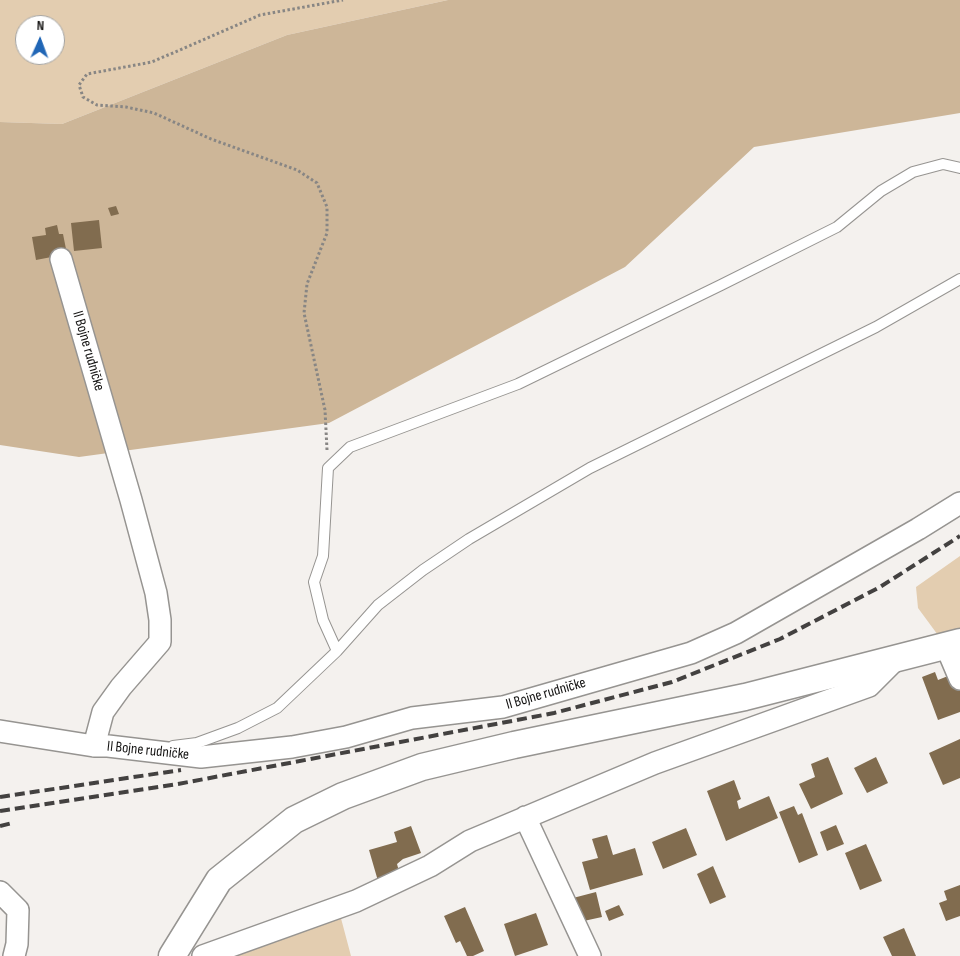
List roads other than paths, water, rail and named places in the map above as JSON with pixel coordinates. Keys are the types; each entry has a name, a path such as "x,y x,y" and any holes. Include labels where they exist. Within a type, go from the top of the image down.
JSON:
{"street":[{"name":"II Bojne rudničke","path":"61,259 131,500 156,593 160,620 160,642 121,687 103,712 94,746"},
{"name":"II Bojne rudničke","path":"0,731 94,746 201,757 292,747 346,737 412,718 503,707 691,653 736,633 960,503"},
{"path":"172,956 220,880 294,820 343,796 422,767 514,745 745,697 953,644 960,679"},
{"path":"203,956 356,901 430,866 470,841 525,816 655,763 813,704 869,686 896,659"},
{"path":"525,816 590,956"},
{"path":"0,892 18,910 17,944 14,956"}],"lane":[{"path":"337,651 323,620 314,582 323,556 328,468 350,447 518,384 829,231 881,191 914,172 943,164 960,168"},
{"path":"137,750 197,743 238,728 277,708 337,651 378,606 423,570 469,538 590,468 876,327 960,279"}],"railway":[{"path":"0,811 178,784 554,713 672,682 780,639 880,587 960,536"},
{"path":"0,797 181,770"},
{"path":"0,826 12,823"}]}
